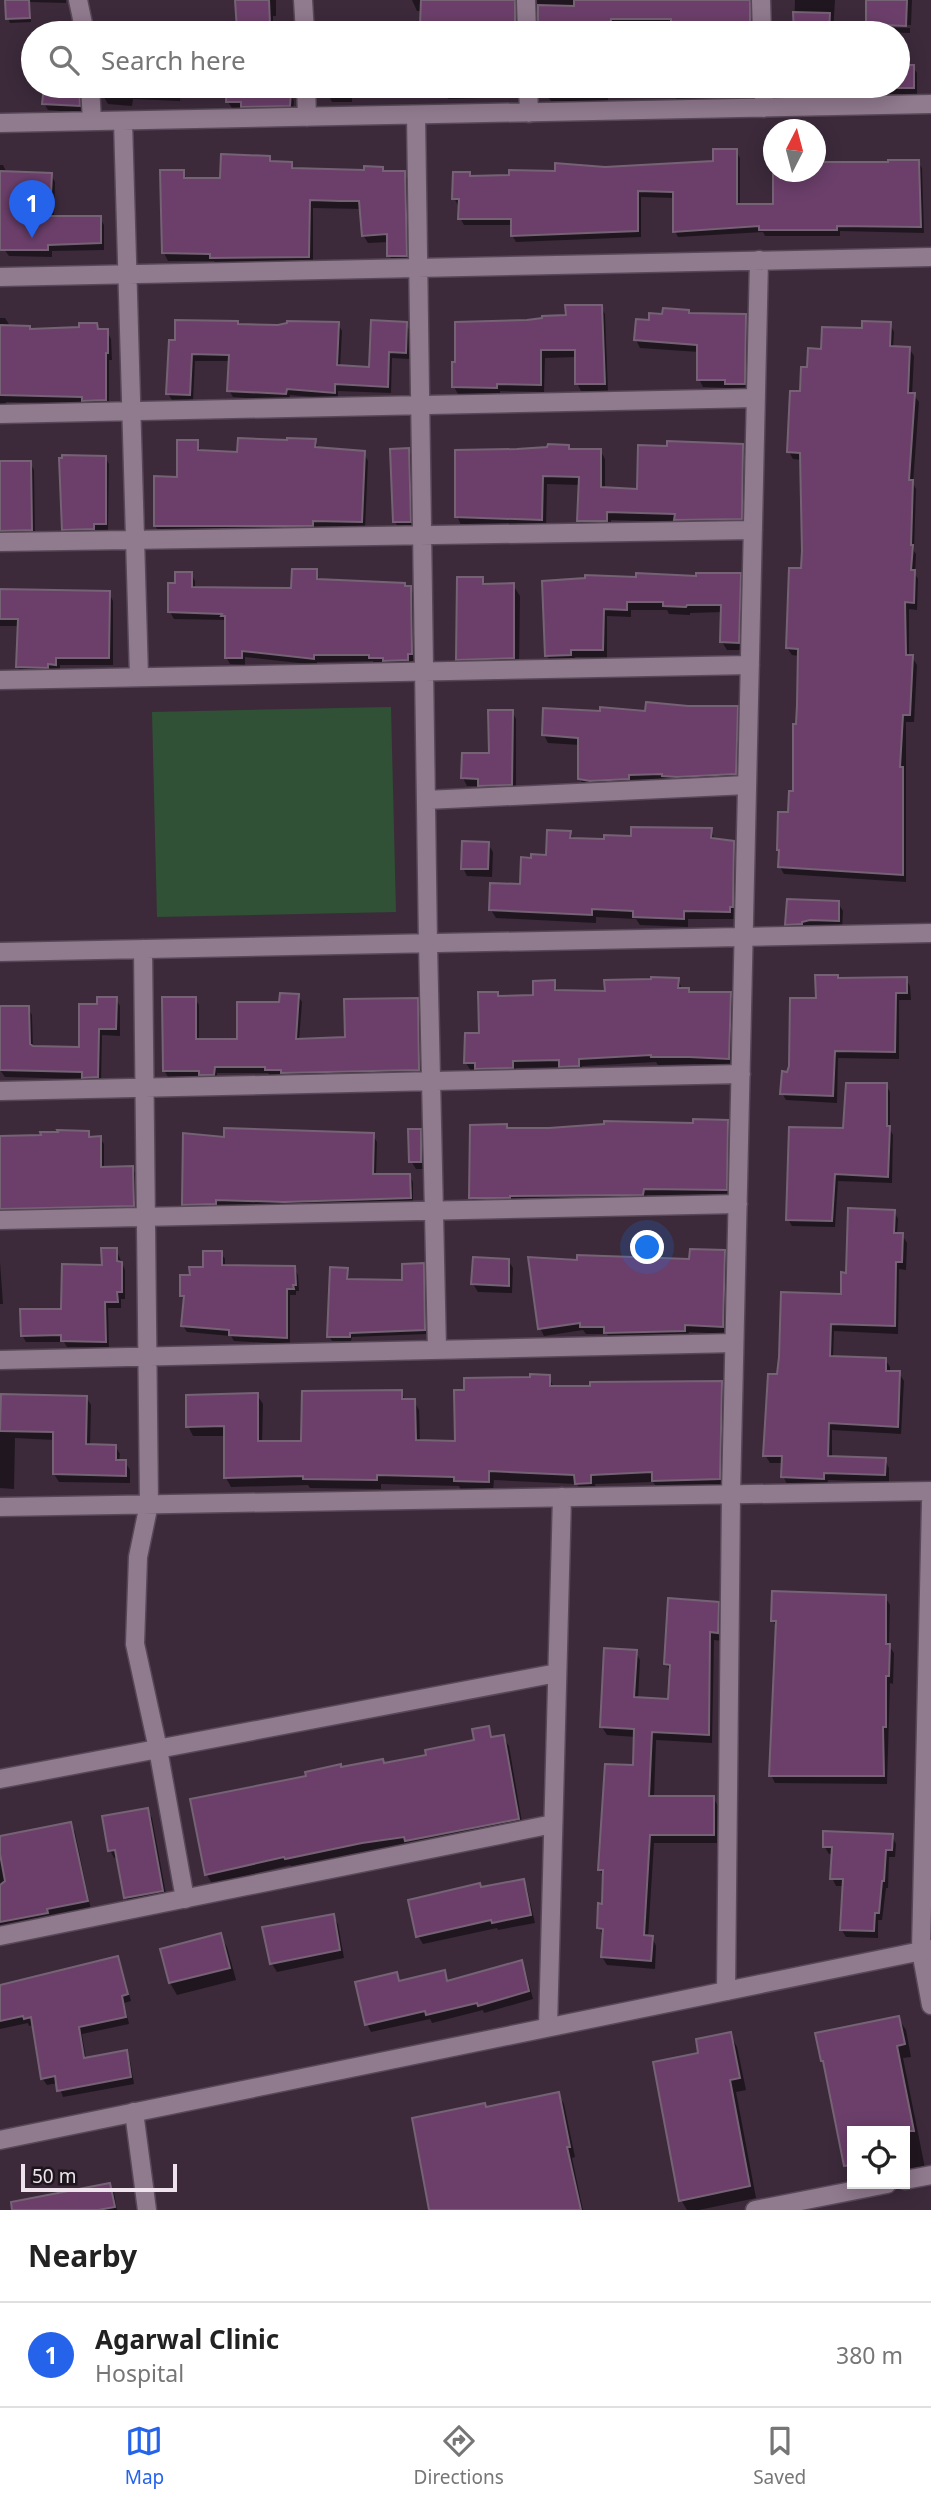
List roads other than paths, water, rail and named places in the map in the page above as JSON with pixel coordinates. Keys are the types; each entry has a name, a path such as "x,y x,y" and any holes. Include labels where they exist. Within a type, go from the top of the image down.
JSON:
{"street":[{"path":"78,0 82,21"},
{"path":"303,0 304,21"},
{"path":"526,0 527,21"},
{"path":"761,0 762,21"},
{"path":"91,98 92,121"},
{"path":"306,98 307,117"},
{"path":"528,98 529,113"},
{"path":"764,98 764,108"},
{"path":"0,123 931,104"},
{"path":"416,115 428,944 437,1349"},
{"path":"123,121 139,677"},
{"path":"0,277 931,257"},
{"path":"726,1991 731,1494 759,260"},
{"path":"0,414 756,398"},
{"path":"0,542 753,530"},
{"path":"0,680 750,665"},
{"path":"426,800 747,785"},
{"path":"0,952 931,933"},
{"path":"143,949 149,1504 138,1557 135,1644 158,1749 185,1899"},
{"path":"0,1091 741,1074"},
{"path":"0,1220 738,1204"},
{"path":"0,1360 734,1343"},
{"path":"0,1507 931,1491"},
{"path":"548,2027 562,1497"},
{"path":"931,1502 926,1950 931,2005"},
{"path":"0,1779 557,1673"},
{"path":"0,1936 553,1824"},
{"path":"0,2140 926,1950"},
{"path":"134,2112 147,2210"},
{"path":"910,2179 931,2175"},
{"path":"755,2210 862,2189"}],"place":[{"name":"Agarwal Clinic","path":"32,238"}]}
